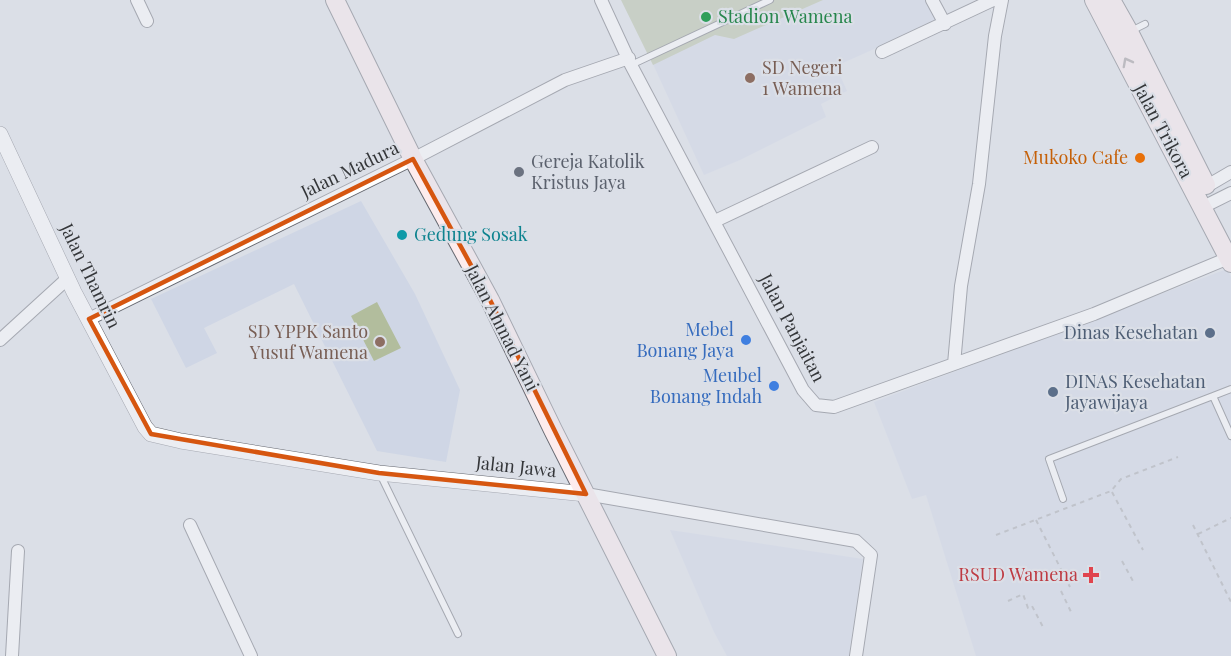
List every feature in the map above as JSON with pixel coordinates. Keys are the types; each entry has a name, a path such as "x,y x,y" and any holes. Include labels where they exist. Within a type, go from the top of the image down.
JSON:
{"main road":[{"name":"Jalan Ahmad Yani","path":"335,0 413,159 490,300 667,656"},
{"name":"Jalan Trikora","path":"1094,0 1129,32"},
{"name":"Jalan Trikora","path":"1111,0 1129,32 1205,197 1230,260"},
{"name":"Jalan Trikora","path":"1205,197 1231,235"}],"street":[{"path":"137,0 147,21"},
{"name":"Jalan Panjaitan","path":"601,0 630,61 803,390 816,405 834,408 1094,314 1230,260"},
{"path":"932,0 945,24"},
{"path":"882,52 993,0"},
{"path":"954,364 962,286 979,184 995,36 1002,0"},
{"name":"Jalan Madura","path":"89,319 413,159 565,80 630,61"},
{"name":"Jalan Thamrin","path":"0,134 68,278 151,434"},
{"path":"715,221 872,147"},
{"path":"1205,197 1231,172"},
{"path":"1205,197 1231,193"},
{"path":"0,340 68,278"},
{"name":"Jalan Jawa","path":"151,434 181,441 380,473 585,494 856,542 871,555 856,656"},
{"path":"190,525 251,656"},
{"path":"12,656 18,551"}],"lane":[{"path":"630,61 770,0"},
{"path":"1063,499 1049,459 1231,388"},
{"path":"1213,396 1231,436"},
{"path":"380,473 458,634"}],"path":[{"path":"996,536 1111,491 1121,479 1178,457"},
{"path":"1111,491 1143,550"},
{"path":"1197,534 1231,518"},
{"path":"1036,520 1070,587"},
{"path":"1193,525 1231,602"},
{"path":"1122,561 1134,583"},
{"path":"1060,591 1072,614"},
{"path":"1008,601 1023,594 1028,608 1032,606 1044,629"}],"highlighted area":[{"path":"413,159 490,300 586,494 379,473 151,434 89,319"}],"shaded area":[{"name":"SD Negeri 1 Wamena","path":"816,0 927,0 937,21 836,66 847,91 821,104 826,117 740,160 704,175 652,62 718,31"},
{"name":"SD YPPK Santo Yusuf Wamena","path":"361,201 415,294 460,390 446,462 377,451 294,284 204,328 217,353 186,368 151,299"},
{"name":"RSUD Wamena","path":"1227,269 1231,277 1231,656 976,656 926,495 912,499 874,402"},
{"path":"670,530 863,559 849,656 727,656 714,632"}],"green space":[{"name":"Stadion Wamena","path":"621,0 823,0 734,39 715,35 653,65"},
{"path":"377,302 401,348 374,361 351,316"}],"place":[{"name":"Stadion Wamena","path":"706,17"},
{"name":"SD Negeri 1 Wamena","path":"750,78"},
{"name":"Mukoko Cafe","path":"1140,158"},
{"name":"Gereja Katolik Kristus Jaya","path":"519,172"},
{"name":"Gedung Sosak","path":"402,235"},
{"name":"Dinas Kesehatan","path":"1210,333"},
{"name":"Mebel Bonang Jaya","path":"746,340"},
{"name":"SD YPPK Santo Yusuf Wamena","path":"380,342"},
{"name":"Meubel Bonang Indah","path":"774,386"},
{"name":"DINAS Kesehatan Jayawijaya","path":"1053,392"},
{"name":"RSUD Wamena","path":"1091,575"}]}
